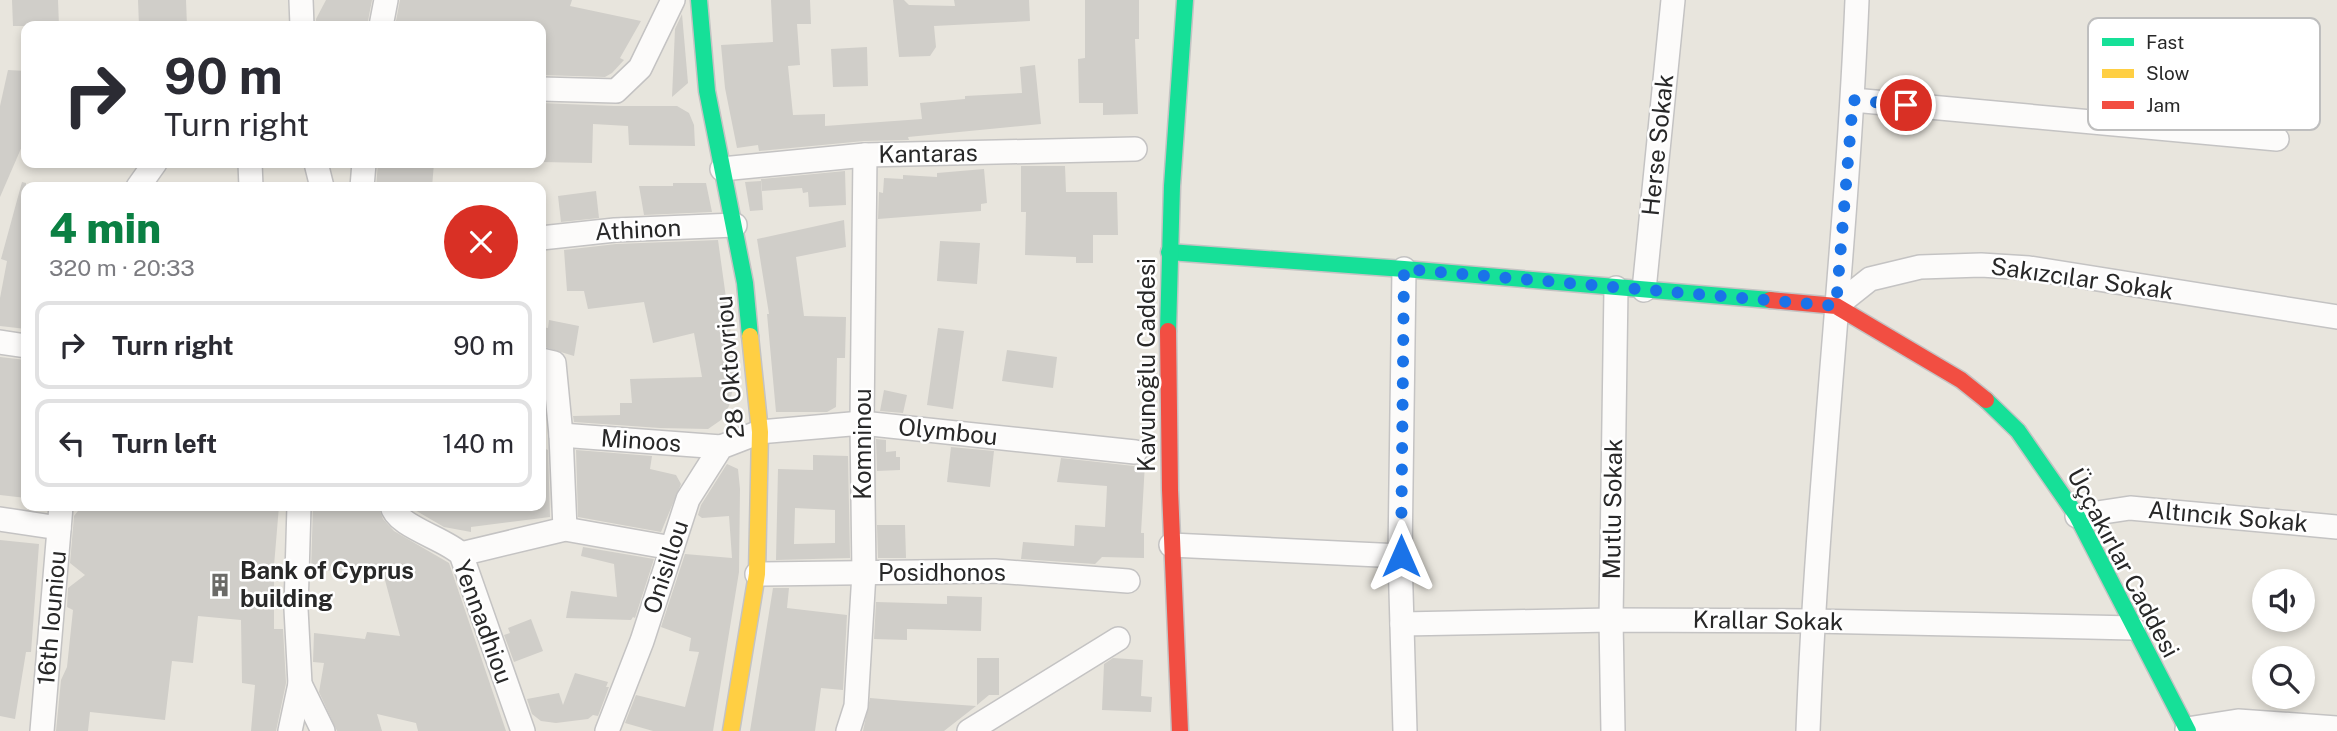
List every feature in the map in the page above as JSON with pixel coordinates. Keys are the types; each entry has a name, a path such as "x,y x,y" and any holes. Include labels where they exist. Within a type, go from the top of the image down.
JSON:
{"street":[{"path":"301,0 302,21"},
{"path":"382,21 386,0"},
{"path":"546,89 616,91 640,68 673,0"},
{"name":"28 Oktovriou","path":"699,0 707,91 745,283 760,432 757,575 731,731"},
{"name":"Kavunoğlu Caddesi","path":"1181,731 1171,545 1169,252 1173,138 1185,0"},
{"name":"Herse Sokak","path":"1644,290 1673,0"},
{"path":"1808,731 1812,621 1853,100 1857,0"},
{"path":"1853,100 2088,122"},
{"path":"2179,130 2277,139"},
{"name":"Kantaras","path":"722,169 865,155 1135,149"},
{"name":"Komninou","path":"848,731 856,706 864,573 862,423 865,155"},
{"name":"Athinon","path":"546,237 615,230 734,225"},
{"path":"1169,252 1836,306"},
{"name":"Sakızcılar Sokak","path":"1836,306 1870,279 1920,268 1981,265 2029,268 2337,317"},
{"path":"1404,269 1401,556 1405,731"},
{"name":"Mutlu Sokak","path":"1613,731 1611,620 1616,288"},
{"name":"Üççakırlar Caddesi","path":"1836,306 1961,380 1990,403 2018,431 2077,516 2187,730"},
{"path":"0,342 21,345"},
{"path":"546,361 554,363 561,435 565,529"},
{"name":"Olymbou","path":"760,432 862,423 1135,452"},
{"path":"721,447 760,432"},
{"name":"Minoos","path":"561,435 721,447"},
{"name":"Onisillou","path":"607,731 642,640 688,499 721,447"},
{"name":"Altıncık Sokak","path":"2077,516 2130,508 2337,527"},
{"path":"290,731 300,684 296,609 299,511"},
{"name":"Yennadhiou","path":"393,511 405,523 451,544 461,554 523,731"},
{"path":"0,519 60,517"},
{"name":"16th Iouniou","path":"42,731 60,517"},
{"path":"461,554 565,529 672,548"},
{"path":"1171,545 1401,556"},
{"name":"Posidhonos","path":"757,575 995,571 1128,581"},
{"name":"Krallar Sokak","path":"1402,624 1611,620 1812,621 2133,628"},
{"path":"970,731 1118,639"},
{"path":"300,684 323,731"},
{"path":"2187,730 2238,721 2337,727"}],"building":[{"path":"12,0 58,0 59,21 21,21 21,26 13,26"},
{"path":"138,0 186,0 187,21 139,21"},
{"path":"326,0 372,0 368,21 316,19"},
{"path":"400,0 572,0 570,6 641,21 620,58 624,60 605,77 546,75 546,21 396,21"},
{"path":"771,0 810,0 811,24 797,24 800,65 788,66 793,115 825,114 825,126 922,119 920,103 965,99 965,96 1022,93 1020,67 1035,65 1041,124 908,137 909,140 864,141 759,151 758,145 737,148 725,88 721,45 773,42"},
{"path":"893,0 904,0 909,5 955,6 954,0 1029,0 1030,21 934,26 936,47 930,56 899,57"},
{"path":"1085,0 1139,0 1139,39 1135,39 1138,114 1103,115 1103,103 1079,103 1078,59 1085,58"},
{"path":"682,14 688,83 672,97 675,29"},
{"path":"867,47 868,86 833,87 831,49"},
{"path":"8,70 21,71 21,149 0,197 0,106"},
{"path":"546,103 677,106 689,113 694,125 695,146 629,145 628,126 593,124 592,163 546,162"},
{"path":"1021,166 1065,166 1066,192 1117,192 1118,235 1093,235 1093,263 1076,263 1076,257 1025,255 1026,212 1021,212"},
{"path":"378,168 434,168 432,182 376,182"},
{"path":"984,169 987,203 981,204 981,211 878,219 879,192 883,193 884,178 903,179 903,175 937,177 937,173"},
{"path":"845,171 846,205 809,207 808,192 803,193 802,188 762,191 761,179"},
{"path":"761,181 763,210 750,211 745,182"},
{"path":"673,183 706,183 712,212 644,215 639,186 673,186"},
{"path":"21,186 21,328 0,326 0,298 7,261 1,259"},
{"path":"596,191 599,218 561,222 558,196"},
{"path":"844,220 846,247 796,257 804,316 846,317 845,358 837,358 836,407 827,412 776,412 769,314 757,239"},
{"path":"718,240 735,363 729,406 721,420 708,429 574,422 573,416 620,415 620,403 632,403 630,379 702,377 694,333 653,343 644,302 588,309 584,291 567,291 564,250 616,244"},
{"path":"940,241 980,243 977,284 937,281"},
{"path":"549,320 579,326 574,356 546,348"},
{"path":"938,328 964,331 953,409 927,405"},
{"path":"1007,350 1057,357 1053,388 1002,381"},
{"path":"0,357 21,359 21,497 0,495"},
{"path":"884,390 907,395 903,413 880,411"},
{"path":"876,439 886,440 886,452 896,451 896,457 900,457 900,470 877,471"},
{"path":"951,447 994,451 990,487 947,482"},
{"path":"546,449 548,450 550,517 471,527 471,532 444,527 417,511 546,511"},
{"path":"576,450 652,456 650,469 676,475 681,484 661,532 578,517"},
{"path":"813,455 848,456 850,558 776,560 778,469 813,470","holes":["795,508 835,510 835,543 794,544"]},
{"path":"1061,458 1134,466 1145,463 1141,533 1144,533 1144,558 1102,557 1095,564 1021,559 1023,542 1074,546 1075,525 1105,527 1107,486 1057,482"},
{"path":"727,464 738,469 739,572 713,731 653,731 625,723 636,695 685,707 699,652 689,651 691,638 661,627 685,554 732,558 729,516 702,518 698,515 701,505"},
{"path":"78,511 279,511 274,566 274,629 283,629 286,683 276,731 251,731 255,685 242,683 241,620 198,616 193,663 172,661 165,720 90,712 88,731 56,731 61,680 67,667 73,610 67,607 68,588 85,575 70,563 74,516"},
{"path":"313,511 380,511 394,531 449,563 506,731 418,731 416,723 377,714 382,731 337,731 319,692 324,663 313,662 314,633 365,639 367,632 400,636 382,569 311,571"},
{"path":"877,525 905,525 906,558 878,558"},
{"path":"0,540 39,544 31,652 26,652 15,719 0,716"},
{"path":"583,547 654,559 635,618 566,618 571,591 617,597 614,564 581,556"},
{"path":"773,588 789,588 787,608 847,615 843,690 821,688 815,731 750,731"},
{"path":"947,596 982,597 981,631 907,629 907,640 874,639 876,602 947,604"},
{"path":"531,619 543,651 514,662 504,635 510,633 508,628"},
{"path":"977,658 999,658 999,695 989,695 977,705"},
{"path":"1113,658 1143,660 1141,696 1152,697 1151,712 1102,710 1104,664"},
{"path":"575,673 608,682 606,687 609,687 598,716 556,723 541,721 532,714 527,699 559,693 563,705"},
{"path":"870,698 976,706 944,731 863,731"}],"traffic: fast":[{"path":"699,0 707,91 745,283 750,336"},
{"path":"1168,331 1172,186 1185,0"},
{"path":"1169,252 1770,300"},
{"path":"1986,400 2018,431 2077,516 2188,731"}],"traffic: slow":[{"path":"731,731 757,574 760,432 750,336"}],"traffic: jam":[{"path":"1770,300 1836,306 1961,380 1986,400"},
{"path":"1168,331 1170,490 1180,731"}],"place":[{"name":"Bank of Cyprus building","path":"220,585"}],"route":[{"path":"1401,556 1404,269 1836,306 1853,100 1906,105"}]}
